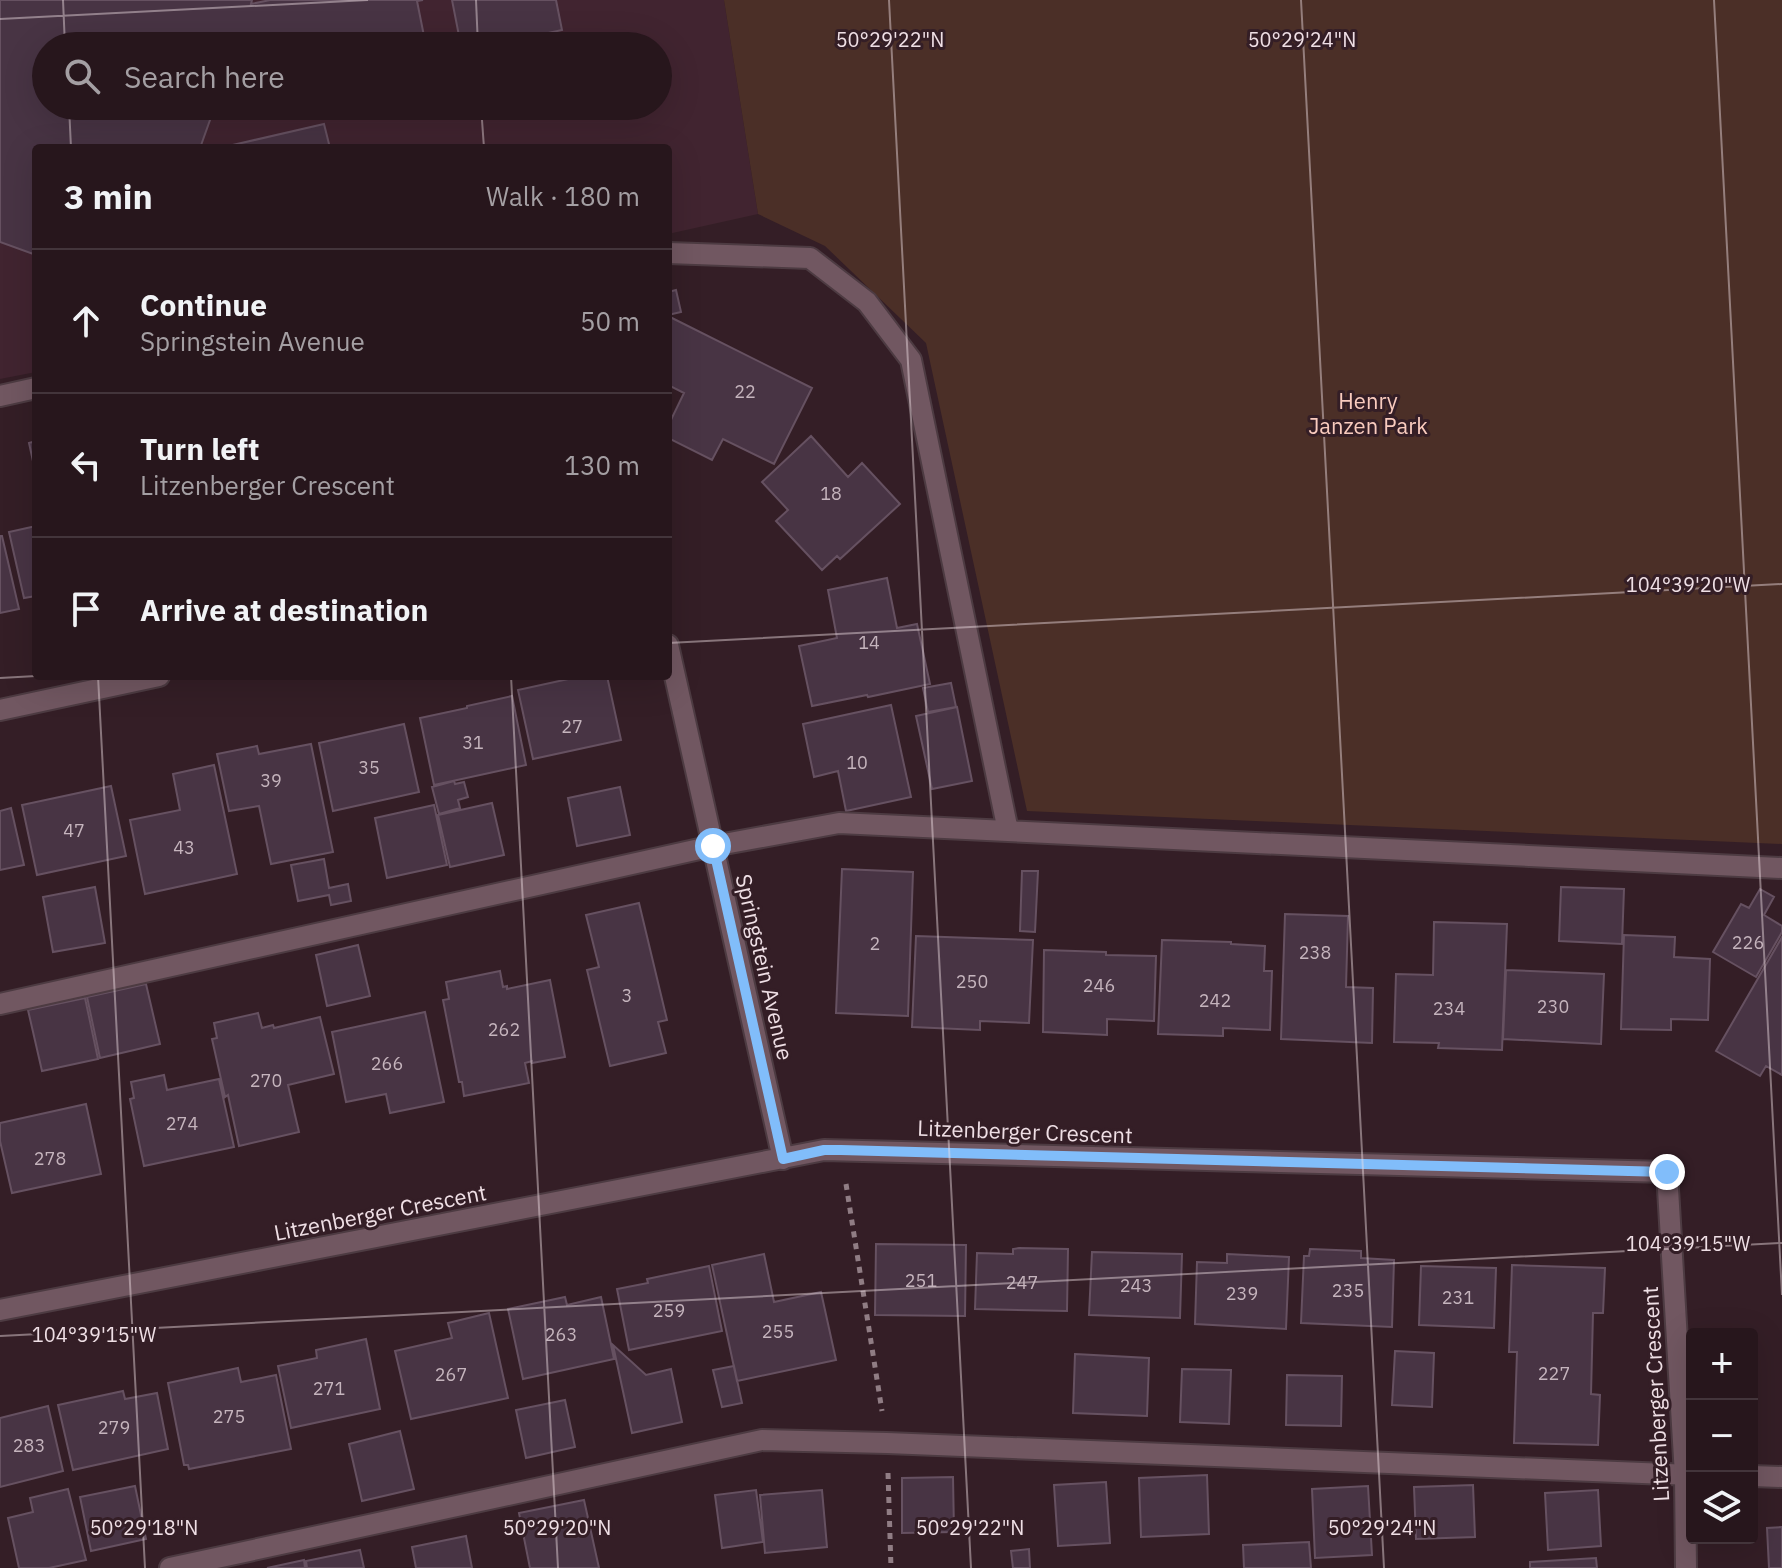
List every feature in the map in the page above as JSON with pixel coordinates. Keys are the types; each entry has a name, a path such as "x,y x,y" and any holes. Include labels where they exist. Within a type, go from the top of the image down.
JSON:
{"street":[{"path":"672,253 810,258 867,302 911,360 1008,831"},
{"path":"0,396 32,389"},
{"name":"Springstein Avenue","path":"672,663 783,1159"},
{"path":"0,710 140,680"},
{"path":"0,1004 713,846 839,823 1782,868"},
{"name":"Litzenberger Crescent","path":"0,1310 824,1150 1667,1172 1688,1472"},
{"path":"170,1568 762,1440 1686,1475"},
{"path":"1758,1476 1782,1477"},
{"name":"Litzenberger Crescent","path":"1686,1568 1687,1544"}],"path":[{"path":"841,1150 887,1443 891,1568"}],"shaded area":[{"path":"0,0 724,0 758,214 672,233 672,144 32,144 32,373 0,379"}],"green space":[{"name":"Henry Janzen Park","path":"724,0 1782,0 1782,844 1027,811 926,343 825,246 758,214"}],"building":[{"path":"0,0 252,0 251,4 270,0 423,0 417,1 423,32 32,32 32,120 210,120 201,144 32,144 32,254 0,242"},
{"path":"452,0 556,0 562,30 553,32 458,32"},
{"path":"324,124 329,144 237,144"},
{"path":"676,290 681,312 672,314 672,291"},
{"path":"672,318 812,388 774,464 723,439 712,460 672,440 672,418 684,393 672,387"},
{"path":"811,436 848,477 862,463 900,504 840,559 837,556 822,570 776,521 788,510 762,482"},
{"path":"32,527 32,597 24,598 9,532"},
{"path":"0,536 19,609 0,613"},
{"path":"887,578 897,628 917,624 930,684 812,706 799,646 837,638 828,590"},
{"path":"564,680 608,680 621,740 533,759 518,690"},
{"path":"951,683 956,707 928,712 923,688"},
{"path":"512,696 526,765 434,785 420,718"},
{"path":"891,705 911,797 846,811 838,771 814,777 803,724"},
{"path":"957,707 972,781 932,789 916,716"},
{"path":"404,724 419,792 333,811 319,743"},
{"path":"311,744 333,852 271,864 259,806 229,811 217,754 257,746 259,754"},
{"path":"214,765 237,874 145,894 130,820 180,810 173,774"},
{"path":"454,781 455,784 464,782 468,797 458,800 460,808 439,814 432,787"},
{"path":"111,786 126,856 37,875 22,805"},
{"path":"620,787 630,835 577,846 568,798"},
{"path":"492,803 504,855 450,867 438,815"},
{"path":"434,805 447,865 387,878 375,818"},
{"path":"11,808 24,865 0,870 0,811"},
{"path":"324,859 329,888 348,884 351,901 331,905 329,895 298,901 291,865"},
{"path":"842,869 913,872 908,1016 836,1013"},
{"path":"1022,871 1038,871 1035,932 1020,931"},
{"path":"95,887 105,943 53,952 43,897"},
{"path":"1561,887 1624,889 1622,944 1559,941"},
{"path":"1760,889 1774,897 1764,915 1782,926 1782,932 1756,977 1713,952 1741,904 1749,908"},
{"path":"639,903 667,1020 658,1022 666,1053 610,1066 587,970 599,967 586,915"},
{"path":"1285,914 1348,916 1346,987 1373,988 1372,1043 1281,1039"},
{"path":"1434,922 1507,924 1502,1050 1438,1048 1439,1043 1394,1042 1396,974 1433,975"},
{"path":"1624,935 1675,937 1674,957 1710,959 1708,1020 1671,1019 1671,1030 1621,1029"},
{"path":"916,936 1033,940 1029,1023 980,1021 980,1030 912,1027"},
{"path":"1782,937 1782,1075 1766,1066 1760,1076 1716,1051"},
{"path":"1162,940 1265,946 1264,971 1272,971 1270,1030 1223,1028 1223,1036 1158,1034"},
{"path":"358,945 370,996 327,1006 316,955"},
{"path":"1044,950 1156,956 1154,1021 1107,1019 1107,1035 1043,1032"},
{"path":"1506,970 1604,974 1601,1044 1503,1039"},
{"path":"500,971 503,987 507,986 507,989 550,980 565,1057 525,1063 529,1083 464,1096 443,1000 449,999 446,982"},
{"path":"146,984 160,1044 100,1058 87,997"},
{"path":"85,998 98,1059 42,1071 28,1010"},
{"path":"425,1012 444,1102 390,1113 386,1094 346,1102 332,1032"},
{"path":"258,1013 262,1028 320,1017 334,1074 288,1085 299,1132 239,1146 212,1039 217,1038 214,1023"},
{"path":"164,1075 167,1090 219,1079 234,1147 144,1166 130,1099 134,1098 131,1082"},
{"path":"86,1104 101,1174 12,1193 0,1141 0,1123"},
{"path":"876,1244 966,1245 965,1316 875,1315"},
{"path":"1013,1249 1068,1249 1067,1311 975,1309 977,1253 1013,1254"},
{"path":"1310,1249 1361,1251 1361,1258 1394,1260 1392,1327 1301,1323 1304,1256 1309,1256"},
{"path":"1092,1252 1182,1254 1180,1318 1089,1315"},
{"path":"764,1254 774,1302 821,1292 836,1360 737,1381 712,1265"},
{"path":"1227,1254 1289,1257 1286,1329 1195,1324 1197,1262 1227,1263"},
{"path":"1512,1265 1605,1268 1603,1313 1593,1313 1591,1394 1600,1395 1598,1445 1514,1443 1517,1352 1509,1352"},
{"path":"709,1266 722,1331 629,1350 617,1289 648,1283 647,1279"},
{"path":"1421,1266 1496,1268 1494,1328 1419,1325"},
{"path":"565,1297 567,1305 601,1297 614,1359 523,1379 508,1309"},
{"path":"489,1313 508,1398 411,1419 395,1351 452,1338 448,1323"},
{"path":"366,1339 380,1409 291,1428 278,1366 317,1358 316,1350"},
{"path":"613,1345 646,1375 671,1369 682,1422 632,1433"},
{"path":"1395,1351 1434,1353 1432,1407 1392,1405"},
{"path":"1075,1354 1149,1358 1147,1416 1073,1413"},
{"path":"734,1366 742,1403 722,1407 713,1370"},
{"path":"238,1368 241,1382 276,1375 291,1449 189,1469 188,1465 184,1465 168,1383"},
{"path":"1182,1369 1231,1370 1229,1424 1180,1422"},
{"path":"1287,1375 1342,1376 1341,1426 1286,1425"},
{"path":"123,1391 125,1399 157,1393 168,1449 73,1470 58,1405"},
{"path":"565,1400 575,1447 526,1458 516,1410"},
{"path":"48,1406 63,1471 0,1487 0,1418"},
{"path":"400,1431 414,1489 362,1501 349,1444"},
{"path":"1207,1475 1209,1534 1141,1537 1139,1478"},
{"path":"953,1477 954,1532 902,1533 902,1478"},
{"path":"1106,1482 1110,1543 1058,1546 1054,1485"},
{"path":"1473,1485 1475,1537 1416,1539 1414,1487"},
{"path":"135,1486 146,1539 91,1551 80,1497"},
{"path":"1368,1486 1372,1555 1315,1558 1312,1489"},
{"path":"68,1489 86,1560 49,1568 19,1568 8,1518 33,1512 30,1498"},
{"path":"756,1490 763,1542 722,1548 715,1495"},
{"path":"822,1490 827,1547 765,1553 760,1495"},
{"path":"1598,1490 1601,1546 1548,1550 1545,1493"},
{"path":"584,1500 599,1568 530,1568 519,1513"},
{"path":"1782,1527 1782,1568 1769,1568 1767,1528"},
{"path":"466,1536 472,1568 416,1568 412,1547"},
{"path":"1309,1542 1311,1568 1244,1568 1243,1545"},
{"path":"1029,1549 1030,1568 1013,1568 1011,1551"},
{"path":"360,1550 364,1568 307,1568 306,1561"},
{"path":"1596,1558 1597,1568 1530,1568 1530,1562"},
{"path":"304,1560 305,1568 267,1568"}],"route":[{"path":"713,846 783,1159 824,1150 841,1150 1667,1172"}]}
